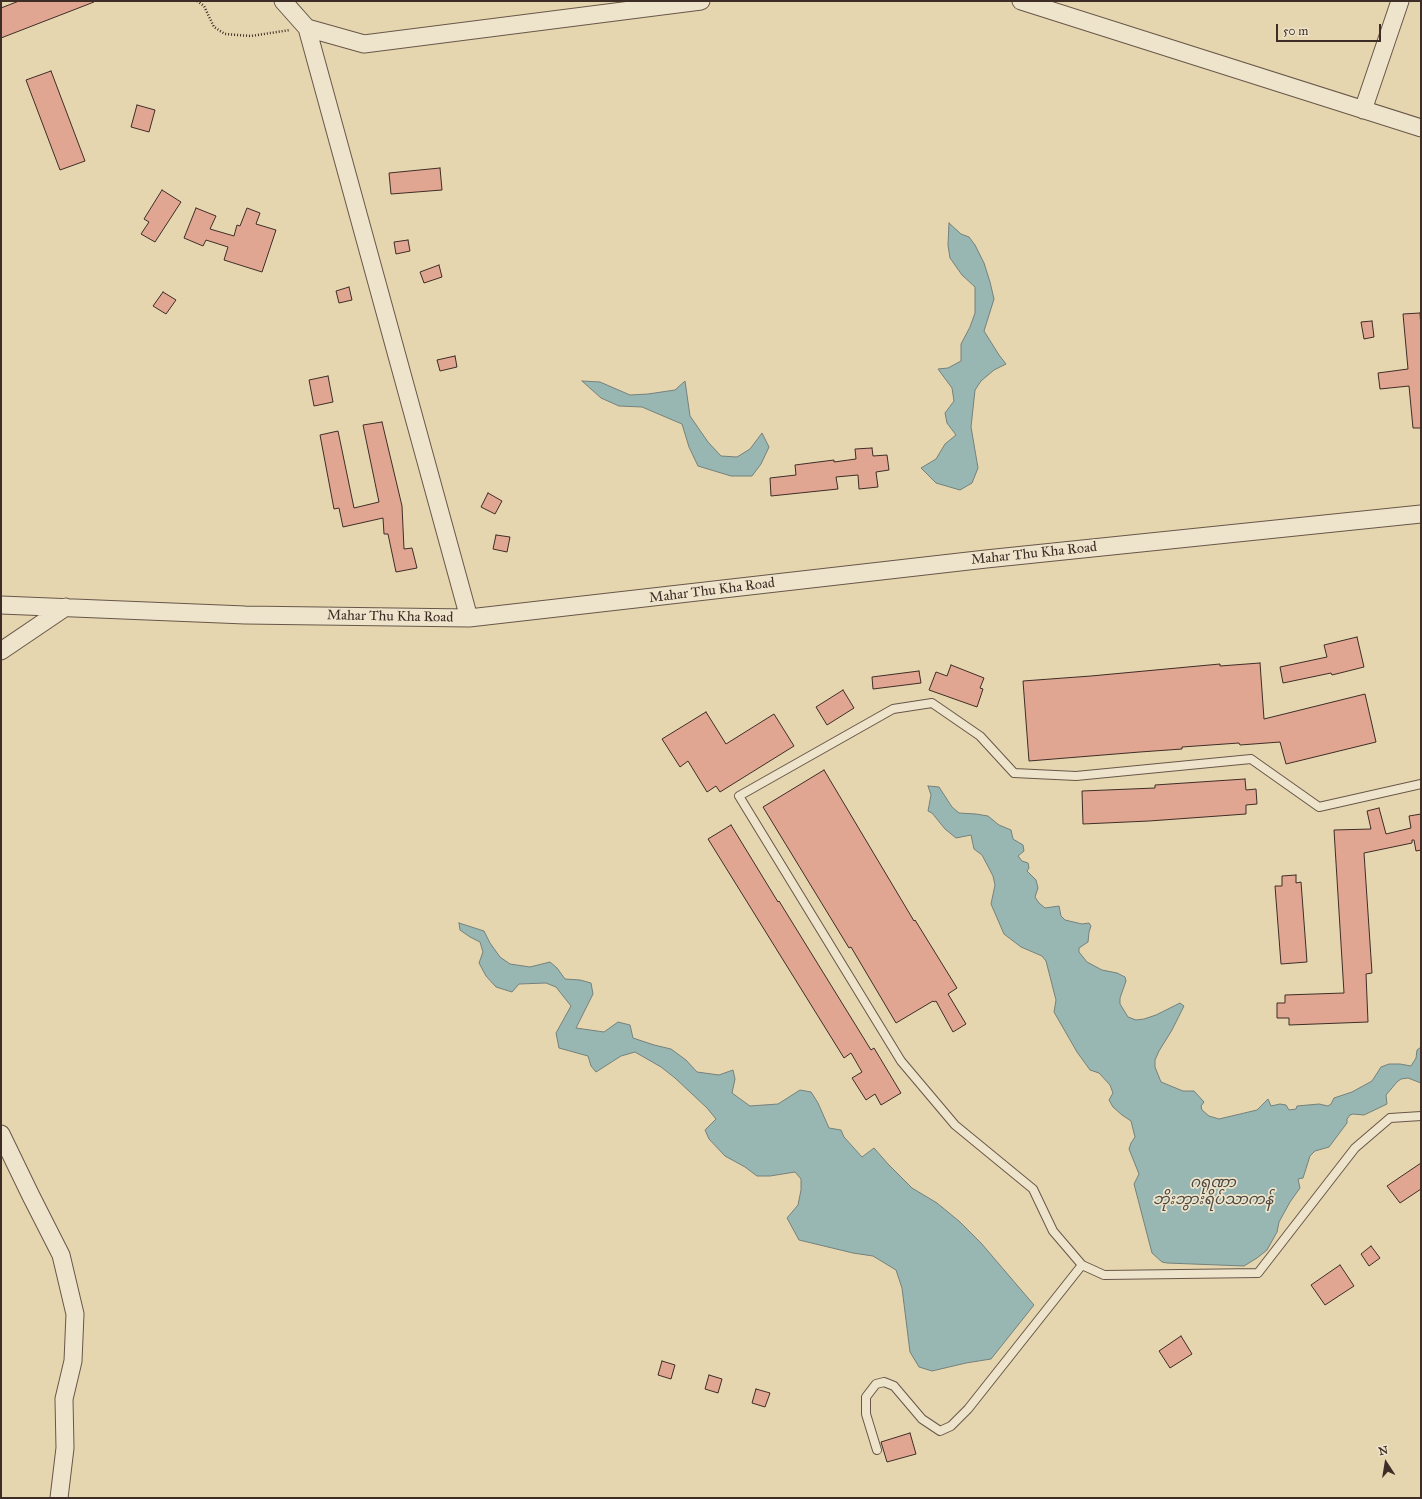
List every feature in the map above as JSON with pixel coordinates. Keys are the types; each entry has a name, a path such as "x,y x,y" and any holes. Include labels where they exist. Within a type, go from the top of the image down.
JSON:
{"street":[{"path":"283,1 307,28 469,618"},
{"path":"307,28 364,44 700,1"},
{"path":"1020,1 1421,128"},
{"path":"1363,110 1400,1"},
{"name":"Mahar Thu Kha Road","path":"1,604 245,615 469,618 986,559 1421,514"},
{"path":"1,651 66,607"},
{"path":"1,1134 61,1255 75,1314 74,1361 64,1399 65,1448 59,1498"}],"lane":[{"path":"1421,784 1319,807 1251,759 1076,776 1014,773 980,736 932,702 893,709 739,796 900,1061 955,1125 1033,1189 1053,1231 1082,1265 1104,1276 1258,1273 1355,1148 1390,1118 1421,1116"},
{"path":"877,1450 866,1414 866,1397 876,1384 884,1382 894,1386 922,1419 940,1432 950,1426 968,1409 1082,1265"}],"path":[{"path":"197,1 204,6 214,27 225,34 251,36 307,28"}],"water":[{"path":"949,223 961,234 969,237 984,263 994,299 984,331 1006,364 994,370 981,381 975,390 971,427 978,468 972,483 960,490 936,483 921,468 936,459 945,444 956,435 947,423 945,413 954,401 952,388 938,369 948,368 961,361 961,344 970,327 975,313 975,287 962,275 950,258 948,245"},
{"path":"582,381 600,382 630,395 675,390 685,381 690,416 708,442 721,456 737,457 750,449 762,433 769,447 761,464 752,476 731,476 698,466 689,447 682,424 642,407 619,406 601,398"},
{"name":"ဂရုဏာ ဘိုးဘွားရိပ်သာကန်","path":"928,786 939,787 952,807 959,813 988,816 999,825 1011,830 1013,839 1023,845 1024,851 1018,856 1022,861 1028,863 1029,868 1027,871 1036,880 1038,888 1035,897 1039,903 1045,908 1059,906 1061,916 1065,920 1082,924 1089,923 1091,926 1088,942 1079,948 1079,952 1087,962 1102,970 1117,973 1125,977 1126,981 1120,998 1120,1004 1128,1017 1136,1020 1144,1019 1156,1015 1180,1003 1184,1006 1159,1051 1155,1060 1155,1067 1161,1082 1183,1091 1194,1091 1204,1102 1201,1106 1202,1110 1209,1116 1219,1119 1257,1110 1268,1099 1271,1106 1280,1104 1286,1105 1289,1110 1296,1109 1297,1106 1319,1104 1328,1106 1334,1098 1352,1092 1372,1081 1381,1067 1389,1064 1411,1066 1416,1058 1417,1050 1421,1047 1421,1083 1408,1078 1401,1079 1386,1095 1387,1104 1364,1115 1350,1115 1347,1119 1347,1123 1329,1147 1315,1151 1310,1156 1303,1178 1298,1179 1300,1188 1279,1222 1277,1232 1267,1250 1257,1258 1244,1266 1162,1262 1152,1253 1134,1184 1139,1174 1129,1149 1135,1137 1131,1121 1113,1107 1109,1100 1113,1093 1110,1085 1099,1073 1090,1070 1077,1052 1054,1012 1056,1000 1046,961 1042,956 1021,947 1004,934 991,904 995,885 993,876 982,855 974,849 971,835 956,838 945,829 932,813 928,811 931,795"},
{"path":"459,923 484,931 500,957 510,964 530,967 550,962 557,968 565,979 580,980 591,983 593,994 576,1028 604,1032 618,1022 630,1025 633,1038 671,1049 686,1060 697,1072 719,1075 733,1070 735,1079 732,1093 750,1106 778,1104 800,1090 811,1092 818,1103 829,1128 841,1130 844,1137 862,1157 874,1148 912,1188 937,1203 960,1222 981,1243 1034,1305 991,1359 932,1371 919,1367 910,1352 902,1288 896,1270 873,1256 853,1253 799,1240 787,1218 798,1205 801,1190 801,1179 795,1172 770,1176 757,1176 745,1167 725,1156 709,1139 705,1130 716,1119 707,1108 661,1067 635,1052 621,1056 596,1072 591,1066 588,1056 559,1048 556,1033 571,1006 556,987 546,983 519,984 512,992 496,987 486,976 479,963 483,952 480,942 460,930"}],"building":[{"path":"19,1 94,2 1,38 1,8"},
{"path":"51,71 85,161 60,170 26,80"},
{"path":"137,105 155,110 149,132 131,127"},
{"path":"440,168 442,190 391,194 389,173"},
{"path":"162,190 181,202 155,242 141,234 149,222 144,219"},
{"path":"196,208 216,216 210,229 234,236 237,225 240,226 247,208 260,213 256,224 276,230 262,272 224,260 228,247 206,240 203,246 184,238"},
{"path":"408,240 410,251 396,254 394,242"},
{"path":"439,265 442,277 424,283 420,272"},
{"path":"349,287 352,300 339,303 336,291"},
{"path":"163,292 176,300 166,314 153,306"},
{"path":"1420,313 1421,428 1413,428 1409,386 1380,389 1378,373 1408,369 1403,314"},
{"path":"1372,321 1374,337 1364,339 1361,322"},
{"path":"455,356 457,367 440,371 437,360"},
{"path":"328,376 333,402 314,406 309,380"},
{"path":"382,422 402,506 404,549 412,548 417,568 396,572 388,534 384,534 383,518 343,527 339,508 334,509 320,435 338,431 354,508 379,502 363,425"},
{"path":"872,448 873,456 887,455 889,470 876,472 878,487 859,489 858,475 836,477 838,489 771,496 770,478 796,475 795,465 856,459 855,449"},
{"path":"488,493 502,501 495,514 481,507"},
{"path":"496,535 510,537 507,552 493,549"},
{"path":"1357,637 1364,667 1332,675 1331,673 1283,683 1280,667 1327,657 1324,645"},
{"path":"1260,663 1264,719 1365,694 1376,742 1286,764 1280,742 1182,747 1182,749 1029,761 1023,681 1220,664 1220,666"},
{"path":"951,665 984,678 980,688 983,689 977,707 929,690 936,672 947,676"},
{"path":"919,671 921,683 873,689 872,677"},
{"path":"843,690 854,708 827,725 816,707"},
{"path":"706,712 726,744 774,714 794,746 720,792 716,786 707,792 688,761 680,767 662,739"},
{"path":"824,770 914,921 915,920 957,988 948,994 966,1024 953,1032 936,1001 933,1001 896,1023 851,947 849,948 763,807"},
{"path":"1245,779 1246,790 1256,789 1257,804 1246,805 1246,814 1083,824 1082,791 1155,788 1155,785"},
{"path":"1379,808 1386,834 1411,828 1409,816 1421,814 1421,850 1416,851 1414,840 1412,840 1412,843 1364,853 1372,973 1366,974 1368,1022 1289,1025 1289,1018 1277,1018 1277,1003 1285,1003 1285,995 1344,993 1334,830 1371,829 1367,811"},
{"path":"731,825 871,1050 874,1048 901,1093 881,1105 875,1094 866,1100 852,1078 862,1072 851,1053 844,1058 708,839"},
{"path":"1296,875 1296,883 1301,882 1307,962 1281,964 1275,886 1282,886 1282,876"},
{"path":"1421,1163 1421,1189 1400,1203 1387,1186"},
{"path":"1371,1246 1380,1258 1369,1266 1361,1254"},
{"path":"1340,1265 1354,1286 1325,1305 1311,1285"},
{"path":"1181,1336 1192,1354 1170,1368 1159,1351"},
{"path":"662,1361 675,1365 671,1379 658,1375"},
{"path":"709,1375 722,1379 718,1393 705,1389"},
{"path":"756,1389 770,1393 765,1407 752,1403"},
{"path":"910,1433 916,1454 887,1462 881,1442"}]}
